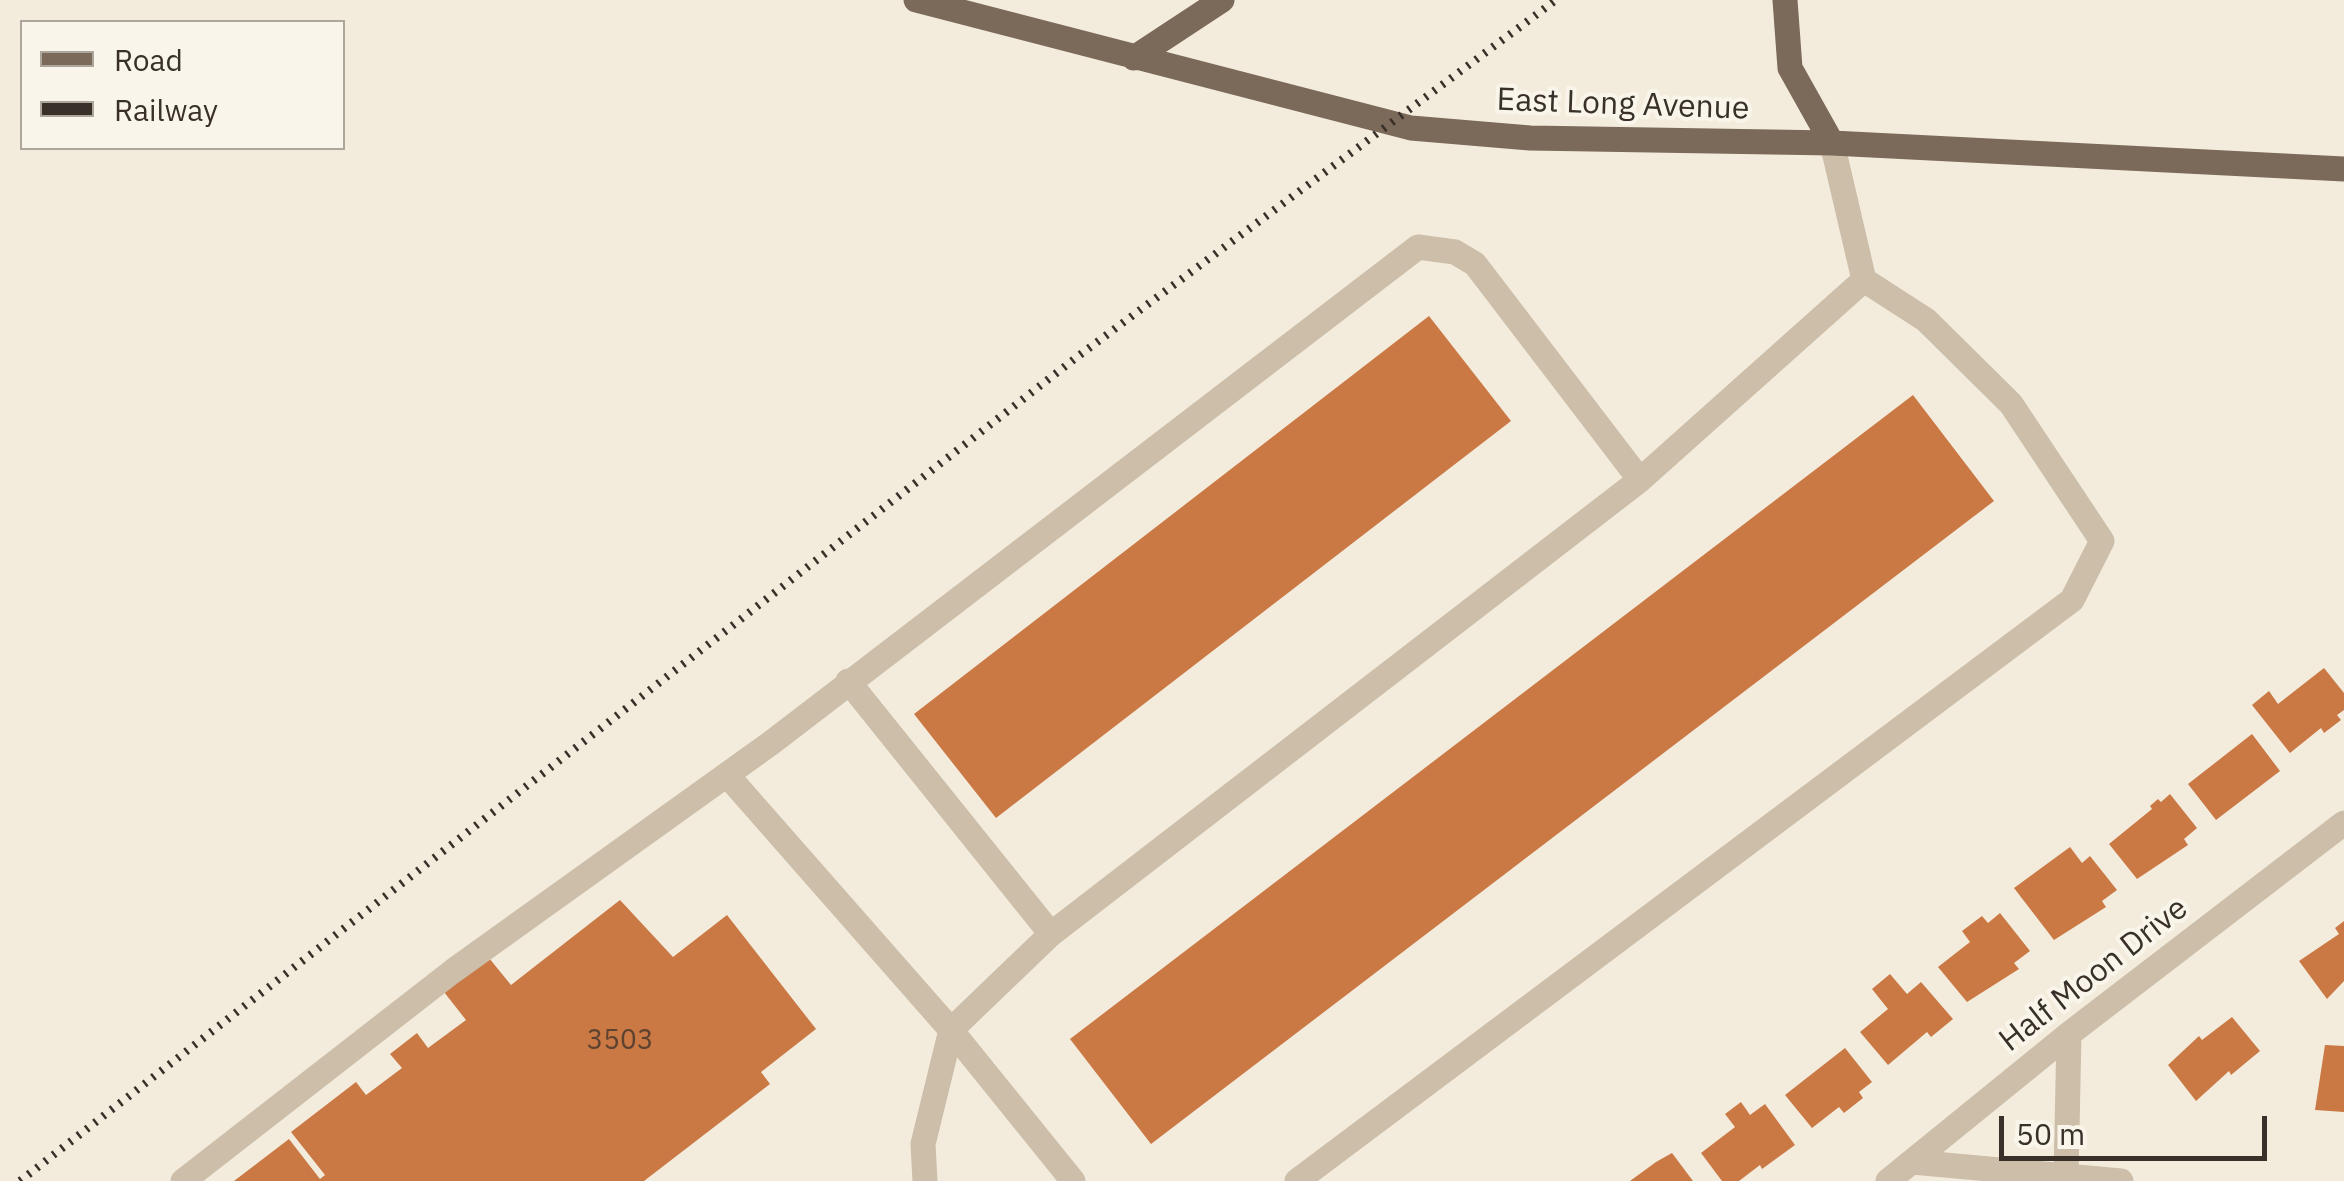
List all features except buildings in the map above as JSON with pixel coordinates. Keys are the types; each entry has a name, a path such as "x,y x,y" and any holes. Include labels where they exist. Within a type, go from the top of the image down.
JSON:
{"main road":[{"name":"East Long Avenue","path":"916,0 1411,128 1530,138 1832,143 2344,169"},
{"path":"1134,58 1222,0"},
{"path":"1785,0 1790,68 1832,143"}],"street":[{"path":"1297,1181 2072,600 2102,541 2011,404 1926,320 1864,280 1832,143"},
{"path":"184,1181 453,971 727,776 1418,246 1455,252 1475,264 1640,480"},
{"path":"925,1181 923,1144 951,1030 1051,934 1640,480 1864,280"},
{"path":"848,681 1051,934"},
{"path":"727,776 951,1030 1073,1181"},
{"name":"Half Moon Drive","path":"1888,1181 2069,1034 2344,823"},
{"path":"2066,1178 2069,1034"},
{"path":"1912,1162 2120,1181"}],"railway":[{"path":"20,1181 1077,357 1556,0"}]}
